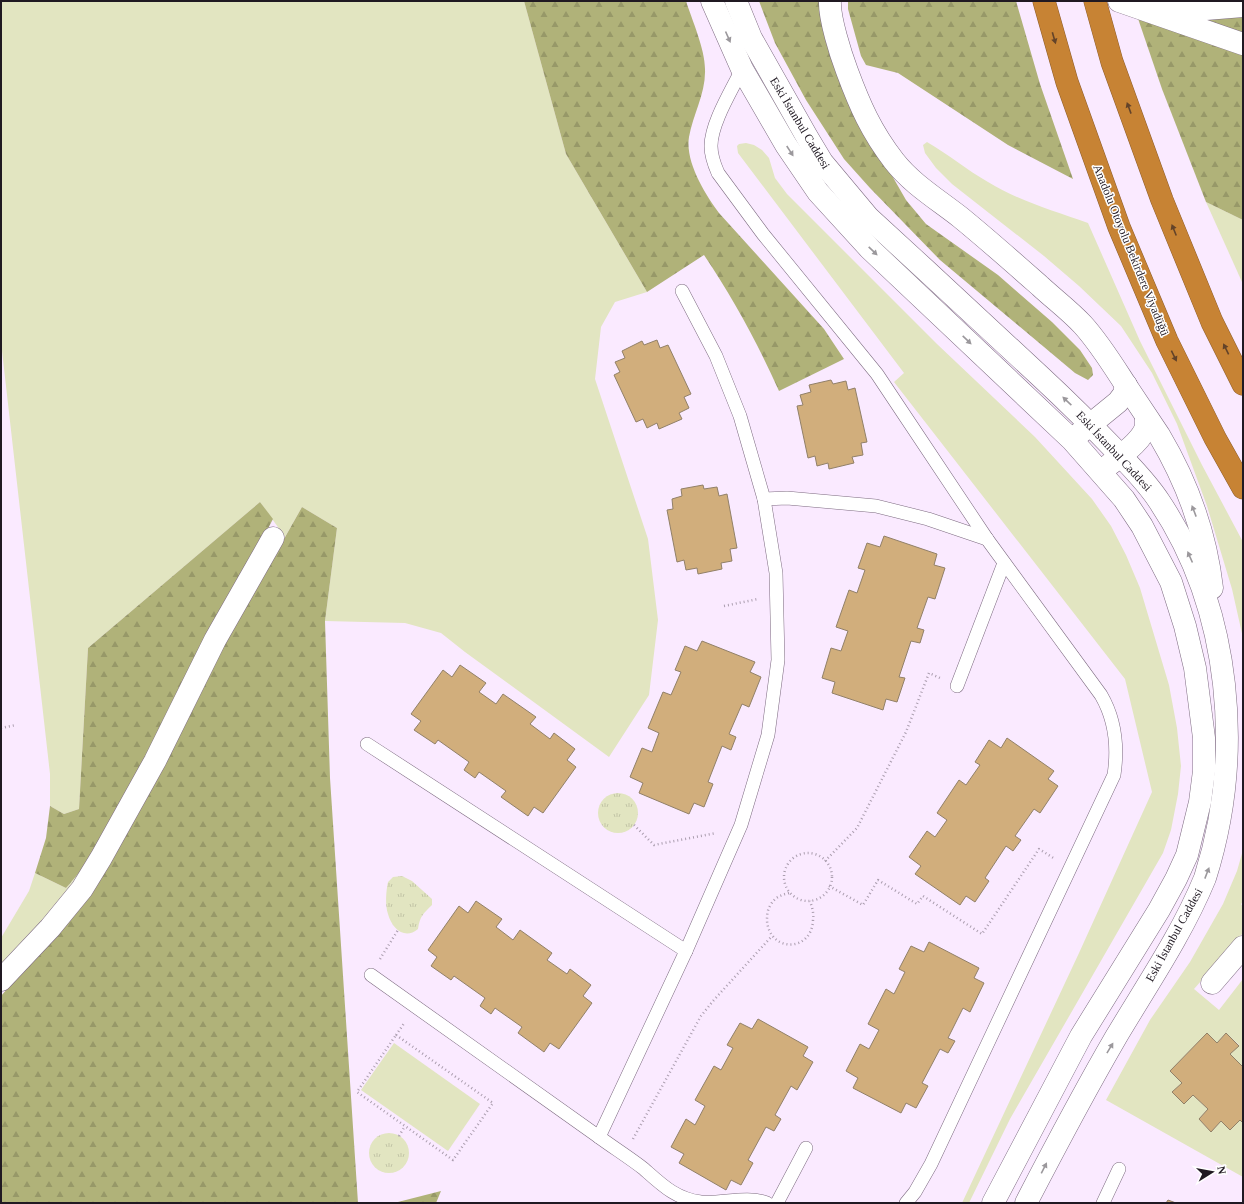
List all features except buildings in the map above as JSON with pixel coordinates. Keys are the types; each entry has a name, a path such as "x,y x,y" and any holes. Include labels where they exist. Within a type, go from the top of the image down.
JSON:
{"highway":[{"name":"Anadolu Otoyolu Bekirdere Viyadüğü","path":"1044,1 1067,82 1119,227 1166,341 1215,438 1243,488"},
{"path":"1095,1 1112,62 1162,200 1212,322 1243,384"}],"main road":[{"name":"Eski İstanbul Caddesi","path":"712,1 742,69 793,156 818,192 870,249 1072,440 1124,499 1152,543 1171,582 1185,626 1195,668 1204,738 1204,771 1200,802 1187,855 1159,910 1081,1036 993,1203"},
{"name":"Eski İstanbul Caddesi","path":"736,1 751,38 804,132 822,162 849,196 868,217 1090,423 1142,479 1158,500 1187,550 1203,585 1229,678 1233,734 1229,790 1217,846 1206,876 1191,909 1064,1128 1026,1203"},
{"path":"830,1 834,27 843,60 860,106 876,136 895,162 913,181 1007,257 1082,324 1109,358 1159,436 1187,493 1201,530 1210,569 1217,631"},
{"path":"1120,1 1243,44"},
{"path":"1156,13 1243,6"},
{"path":"1072,440 1090,423 1118,402 1124,394 1126,385"},
{"path":"1100,472 1132,446 1144,432 1146,426 1146,416"},
{"path":"1,980 50,928 82,889 155,761 215,640 273,538"},
{"path":"1212,984 1243,947"}],"lane":[{"path":"742,69 713,130 711,147 714,163 718,172 763,234 877,374 987,539 1100,695 1106,705 1114,730 1116,758 1114,775 931,1164 916,1192 906,1203"},
{"path":"599,1137 686,951 739,829 768,735 778,660 776,573 764,499 737,408 716,356 682,291"},
{"path":"764,499 786,498 876,506 928,519 987,539"},
{"path":"957,686 1004,563"},
{"path":"367,744 686,951"},
{"path":"371,975 624,1155 643,1169 659,1184 674,1194 687,1200 702,1203 743,1200 760,1200 768,1203"},
{"path":"777,1203 806,1148"},
{"path":"1103,1203 1119,1169"}],"path":[{"path":"724,606 777,595"},
{"path":"825,861 857,828 906,732 929,673 957,686"},
{"path":"1,728 16,725"},
{"path":"634,825 654,845 739,829"},
{"path":"830,886 863,905 878,880 917,904 923,896 982,934 1039,849 1070,868"},
{"path":"802,853 819,855 825,861 832,874 830,886 824,895 817,899 802,901 795,898 789,893 783,878 788,862 802,853"},
{"path":"789,893 782,894 776,898 768,909 768,929 776,940 794,945 802,942 808,937 813,921 810,901"},
{"path":"371,975 398,930"},
{"path":"624,1155 701,1016 713,1000 772,936"},
{"path":"396,1035 493,1103 453,1160 405,1126 357,1092 396,1035"},
{"path":"399,1136 405,1126"}],"green space":[{"path":"1,1 524,1 566,154 647,292 615,302 601,327 595,379 648,539 658,620 649,695 609,757 441,633 405,623 325,621 337,528 302,507 285,537 260,502 88,648 79,809 64,814 50,806 50,774 1,342"},
{"path":"524,1 686,1 701,44 705,69 703,87 689,137 690,157 697,177 719,213 824,329 844,359 779,391 744,322 704,255 647,292 566,154"},
{"path":"759,1 825,1 879,153 906,200 926,224 998,275 1052,322 1080,350 1092,368 1093,375 1088,380 1075,373 940,260 844,159 806,100 775,43"},
{"path":"848,1 1016,1 1040,84 1073,179 1008,145 898,73 866,65 861,56 848,9"},
{"path":"1132,1 1243,1 1243,220 1206,202 1162,89"},
{"path":"927,142 1000,189 1037,205 1088,223 1140,341 1202,465 1243,542 1243,638 1232,589 1207,506 1177,424 1152,373 1121,326 1079,286 1044,256 952,184 936,168 925,153 923,145"},
{"path":"746,143 754,145 762,150 769,158 775,178 787,194 937,344 1035,437 1092,499 1111,526 1126,555 1140,588 1169,685 1177,728 1181,766 1178,794 1171,830 1163,853 1010,1119 969,1203 962,1203 1079,953 1152,792 1125,679 894,382 904,373 738,153 737,146 739,144"},
{"path":"1206,202 1243,220 1243,284 1242,282"},
{"path":"260,502 273,519 97,852 66,888 35,873 46,838 50,806 64,814 79,809 88,648"},
{"path":"302,507 337,528 325,621 330,778 358,1203 1,1203 1,996 89,895 217,658"},
{"path":"622,793 629,796 635,802 638,813 637,821 629,830 622,833 614,833 607,830 599,821 598,809 601,802 610,794"},
{"path":"1243,850 1243,902 1241,904 1243,907 1243,933 1194,989 1219,1010 1243,979 1243,1067 1230,1054 1239,1045 1226,1033 1217,1043 1207,1033 1170,1071 1182,1083 1173,1092 1184,1104 1193,1095 1208,1109 1199,1119 1211,1132 1221,1121 1230,1130 1240,1120 1243,1123 1243,1177 1106,1100 1150,1020 1190,962 1223,904 1237,871"},
{"path":"97,852 77,883 1,967 1,938 29,891 35,873 66,888"},
{"path":"402,876 412,881 432,899 432,905 422,916 418,929 408,933 404,933 396,928 390,919 386,906 388,882 393,877"},
{"path":"394,1043 480,1104 448,1151 361,1090"},
{"path":"393,1133 400,1136 406,1142 409,1153 408,1161 400,1170 393,1173 385,1173 378,1170 370,1161 369,1149 372,1142 381,1134"},
{"path":"441,1191 436,1203 394,1203"}]}
